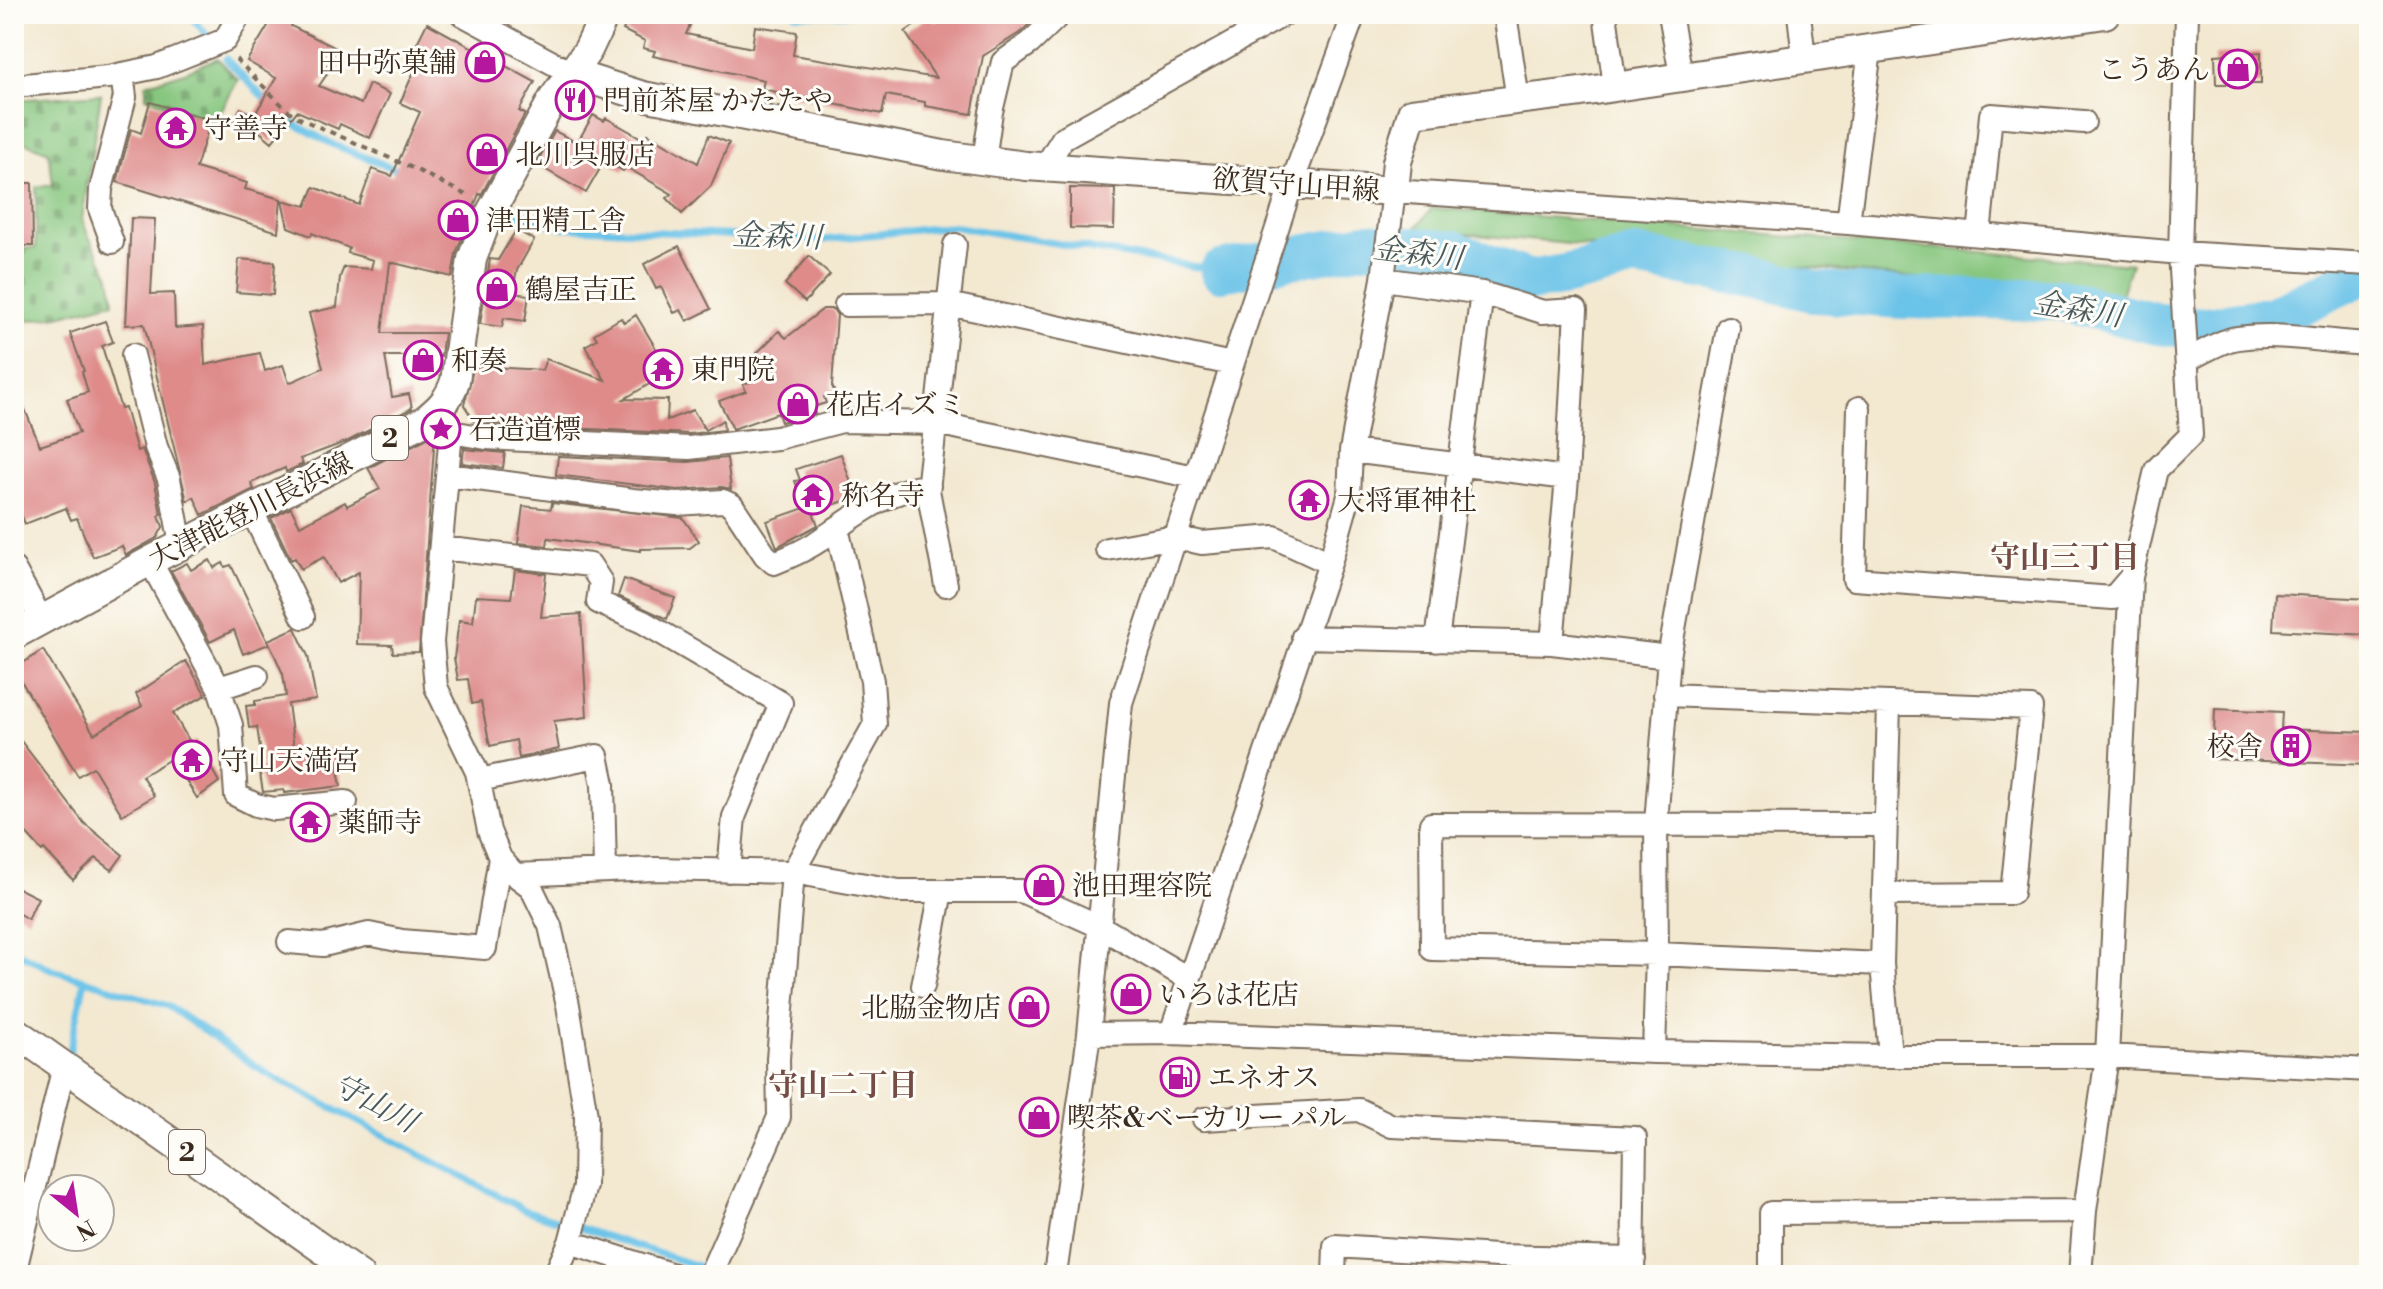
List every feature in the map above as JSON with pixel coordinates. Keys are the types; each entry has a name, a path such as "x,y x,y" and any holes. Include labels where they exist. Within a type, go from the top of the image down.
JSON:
{"main road":[{"name":"大津能登川長浜線","path":"14,635 150,561 424,421 444,421 455,381 472,259 494,206 553,99 573,74 605,14"},
{"name":"欲賀守山甲線","path":"573,74 643,96 943,155 1045,167 1394,191 1397,162 1412,113 1870,50 1967,24 2105,14"},
{"name":"2","path":"14,1031 359,1275"}],"street":[{"path":"14,86 157,67 222,41 240,14"},
{"path":"462,14 573,74"},
{"path":"984,160 1003,62 1030,43 1060,14"},
{"path":"1045,167 1063,138 1285,14"},
{"path":"1055,1275 1089,1034 1121,703 1291,185 1354,14"},
{"path":"1505,14 1518,100"},
{"path":"1605,14 1615,86"},
{"path":"1670,14 1681,75"},
{"path":"1799,14 1804,58"},
{"path":"2080,1275 2085,1211 2107,1056 2131,577 2156,470 2191,435 2180,253 2187,14"},
{"path":"1848,223 1870,50"},
{"path":"112,242 100,209 101,189 125,97 122,74"},
{"path":"1979,235 1991,115 2084,122"},
{"path":"1171,1033 1330,563 1349,496 1351,451 1383,279 1394,191 1848,223 2180,253 2369,264"},
{"path":"946,585 929,486 955,245"},
{"path":"1383,279 1482,293 1543,312 1576,310 1567,478 1552,643"},
{"path":"1437,641 1482,293"},
{"path":"846,305 948,304 1236,354"},
{"path":"1654,1052 1656,823 1665,695 1669,657 1728,328"},
{"path":"2187,360 2235,338 2289,335 2326,342 2369,344"},
{"path":"133,355 156,447 169,479 181,545"},
{"path":"1859,408 1854,579 2113,598 2131,577"},
{"path":"555,1275 572,1233 585,1186 586,1116 568,1005 550,926 531,887 507,867 489,831 479,780 464,741 436,687 432,642 448,475 444,421 515,441 689,448 777,438 842,421 936,423 1195,477"},
{"path":"1351,451 1567,478"},
{"path":"448,475 633,500 677,504 723,501 732,505 765,555 774,563 812,546 880,499 919,486 929,486"},
{"path":"251,509 303,617"},
{"path":"712,1271 779,1117 778,1059 793,872 875,724 872,681 837,528"},
{"path":"1107,549 1175,537 1202,543 1274,537 1330,563"},
{"path":"441,548 590,565 601,582 598,602 643,622 781,703 734,817 729,871"},
{"path":"150,561 219,688 231,725 236,795 256,805 274,809 346,802"},
{"path":"14,569 41,619"},
{"path":"1303,637 1552,643 1669,657"},
{"path":"219,688 257,676"},
{"path":"1665,695 2031,708 2012,893 1884,894"},
{"path":"1889,704 1882,964 1890,1056"},
{"path":"479,780 597,756 603,784 605,871"},
{"path":"1882,964 1657,954 1432,949 1431,824 1884,825"},
{"path":"507,867 793,872 899,891 1021,891 1099,926 1189,979"},
{"path":"289,942 323,945 369,934 402,941 485,948 507,867"},
{"path":"923,986 941,891"},
{"path":"1089,1034 1171,1033 1654,1052 2107,1056 2369,1070"},
{"path":"14,1274 20,1221 64,1066"},
{"path":"1204,1119 1359,1110 1392,1126 1635,1138 1633,1267 1497,1265 1335,1246 1334,1275"},
{"path":"1771,1275 1771,1213 2085,1211"},
{"path":"572,1233 673,1275"}],"path":[{"path":"222,41 287,110 303,120 494,206"}],"green space":[{"path":"217,58 238,80 215,122 146,97 146,84"},
{"path":"101,94 82,219 110,276 114,302 23,321 16,249 36,248 36,187 53,185 49,152 14,138 14,100"},
{"path":"1432,208 2131,264 2120,298 1415,229"}],"building":[{"path":"275,14 297,14 291,26 336,48 324,72 327,74 319,86 361,104 369,84 390,94 370,138 340,124 338,129 297,111 272,142 253,126 248,134 231,124 241,108 254,116 276,78 247,61"},
{"path":"630,14 695,14 686,34 752,48 755,26 797,32 793,55 936,78 905,32 930,15 935,22 947,14 1040,14 1021,32 983,56 972,114 886,95 882,114 762,89 764,80 653,56 655,51 643,48 645,41 623,30"},
{"path":"427,23 535,82 519,111 525,114 479,194 456,253 452,277 390,262 382,333 444,333 441,356 385,356 392,397 409,394 412,408 348,441 300,459 303,464 286,472 285,468 251,483 254,489 202,515 194,497 187,501 144,324 126,325 131,218 155,219 151,294 174,293 175,328 203,326 205,365 260,353 265,371 283,365 289,383 323,368 309,313 337,307 344,267 371,269 373,260 348,253 349,248 312,233 311,236 288,227 282,200 306,206 314,187 359,205 372,169 392,176 420,112 400,103 424,49 416,45"},
{"name":"こうあん","path":"2261,52 2261,84 2216,84 2215,55"},
{"path":"150,102 211,120 196,168 247,183 245,189 281,199 278,232 117,182 131,129 141,133"},
{"path":"593,115 604,121 606,118 645,140 648,134 698,163 709,135 729,143 711,186 682,214 667,198 672,194 626,167 623,171 605,160 586,193 536,164 555,131 577,143"},
{"path":"14,183 32,183 33,246 14,246"},
{"path":"1070,188 1115,189 1114,229 1070,228"},
{"path":"516,230 534,240 517,270 512,293 529,295 525,321 504,318 502,327 480,324 490,259 498,260"},
{"path":"679,246 711,309 687,321 681,310 674,313 661,287 656,289 644,264"},
{"path":"809,256 830,275 805,302 785,284"},
{"path":"239,259 275,262 273,295 236,292"},
{"path":"823,309 833,309 837,315 832,386 835,393 824,397 826,403 813,407 815,414 781,422 778,413 733,429 719,401 746,391 743,384 777,373 757,353 779,331 786,338"},
{"path":"636,315 670,372 624,399 668,400 667,420 693,410 705,430 723,420 724,430 689,434 488,424 475,422 464,405 474,366 542,370 546,359 605,380 585,346 597,339 594,334 621,318 624,323"},
{"path":"105,321 113,342 102,346 137,451 142,449 155,483 163,527 157,538 126,555 122,546 93,557 77,518 71,520 66,508 25,524 14,497 14,383 40,446 79,433 67,399 88,392 70,333"},
{"path":"435,434 419,652 393,653 392,645 357,644 359,572 338,583 324,557 301,569 295,558 291,560 271,518 291,508 300,526 345,502 347,506 380,489 368,468"},
{"path":"464,449 505,453 503,468 462,463"},
{"path":"841,454 856,497 813,512 818,525 777,547 767,521 805,508 795,481 800,480 796,469"},
{"path":"558,456 688,462 727,458 731,489 677,490 556,475"},
{"path":"552,503 683,518 699,541 690,548 641,551 548,538 547,546 518,543 523,506 551,509"},
{"path":"210,560 214,568 223,563 225,567 231,565 269,644 243,654 234,630 210,642 171,571 187,563 191,570"},
{"path":"515,570 546,574 541,617 581,614 587,717 554,721 559,749 519,758 516,740 490,746 481,702 472,704 468,679 458,680 454,658 459,620 473,622 476,596 511,598"},
{"path":"624,579 675,598 667,619 618,596"},
{"path":"2275,594 2369,599 2369,635 2273,630"},
{"path":"295,628 308,656 316,700 288,704 295,755 334,748 341,786 284,793 284,790 263,792 257,727 249,728 246,706 255,705 255,701 286,696 283,674 268,640"},
{"path":"43,650 94,734 142,706 136,694 186,661 206,695 173,713 191,744 196,741 219,782 197,798 172,758 142,776 154,796 122,815 93,767 78,776 14,669"},
{"name":"校舎","path":"2215,709 2282,712 2281,729 2369,732 2369,765 2213,759"},
{"path":"14,732 84,823 123,855 112,870 96,858 73,880 14,820"},
{"path":"14,886 38,898 28,919 14,911"}],"waterway":[{"name":"金森川","path":"189,14 208,36"},
{"path":"796,14 854,14"},
{"name":"金森川","path":"226,59 269,103"},
{"name":"金森川","path":"283,118 334,145 403,172"},
{"name":"金森川","path":"499,210 560,227 823,240 953,226 1221,271"},
{"name":"金森川","path":"1221,271 1367,244 1455,252 1529,281 1635,257 1761,278 1816,292 1903,298 2061,300 2158,324 2200,328 2273,317 2369,271"},
{"name":"守山川","path":"14,951 53,970 168,1006 266,1073 525,1210 725,1275"},
{"path":"69,1054 85,980"}],"place":[{"name":"田中弥菓舗","path":"485,62"},
{"name":"こうあん","path":"2238,69"},
{"name":"門前茶屋 かたたや","path":"575,100"},
{"name":"守善寺","path":"176,128"},
{"name":"北川呉服店","path":"487,154"},
{"name":"津田精工舎","path":"458,220"},
{"name":"鶴屋吉正","path":"497,289"},
{"name":"和奏","path":"423,360"},
{"name":"東門院","path":"663,369"},
{"name":"花店イズミ","path":"798,404"},
{"name":"石造道標","path":"441,429"},
{"name":"称名寺","path":"813,495"},
{"name":"大将軍神社","path":"1309,500"},
{"name":"校舎","path":"2291,746"},
{"name":"守山天満宮","path":"192,760"},
{"name":"薬師寺","path":"310,822"},
{"name":"池田理容院","path":"1044,885"},
{"name":"いろは花店","path":"1131,994"},
{"name":"北脇金物店","path":"1029,1007"},
{"name":"エネオス","path":"1180,1077"},
{"name":"喫茶&ベーカリー パル","path":"1039,1117"}],"district":[{"name":"守山三丁目","path":"2065,557"},
{"name":"守山二丁目","path":"843,1085"}]}
